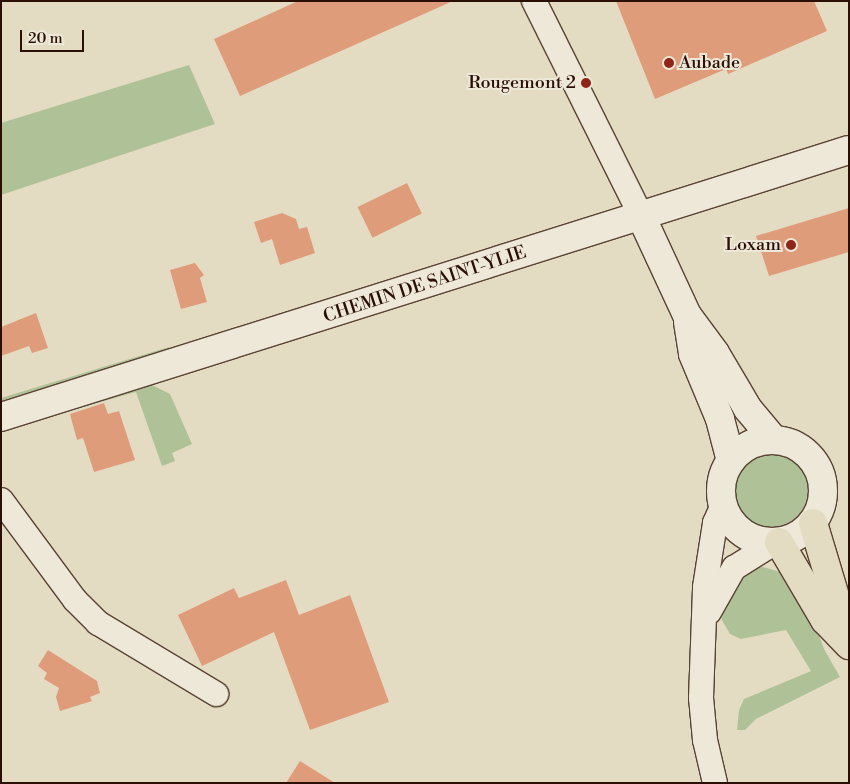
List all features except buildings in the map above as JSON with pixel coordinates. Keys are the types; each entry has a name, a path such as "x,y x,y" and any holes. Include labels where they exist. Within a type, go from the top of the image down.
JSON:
{"main road":[{"path":"813,523 827,575 844,620 848,644"},
{"path":"776,542 825,620 848,644"}],"street":[{"path":"534,1 641,216 687,315 715,353 748,409 774,440"},
{"name":"CHEMIN DE SAINT-YLIE","path":"1,417 849,150"},
{"path":"687,315 694,354 720,419 731,461"},
{"path":"715,783 704,740 701,698 707,578 715,523 722,505 724,474 731,461 745,447 774,440 800,448 818,467 824,496 813,523 798,536 776,542 762,542 742,533 733,525 722,505"},
{"path":"1,500 76,600 98,623 216,694"},
{"path":"706,615 730,572 776,542"}],"green space":[{"path":"189,65 215,124 1,195 1,123"},
{"path":"169,347 170,349 1,401 1,398"},
{"path":"150,384 170,394 192,444 172,453 175,461 162,466 136,392 5,429"},
{"path":"772,452 787,455 800,463 808,476 811,491 808,506 800,519 787,527 772,530 757,527 744,519 736,506 733,491 736,476 744,463 757,455"},
{"path":"763,567 784,573 812,615 824,649 840,677 756,719 745,730 737,730 739,710 744,699 811,671 786,630 741,639 730,634 719,614 733,582 751,569"}],"place":[{"name":"Aubade","path":"669,63"},
{"name":"Rougemont 2","path":"586,83"},
{"name":"Loxam","path":"791,245"}]}
